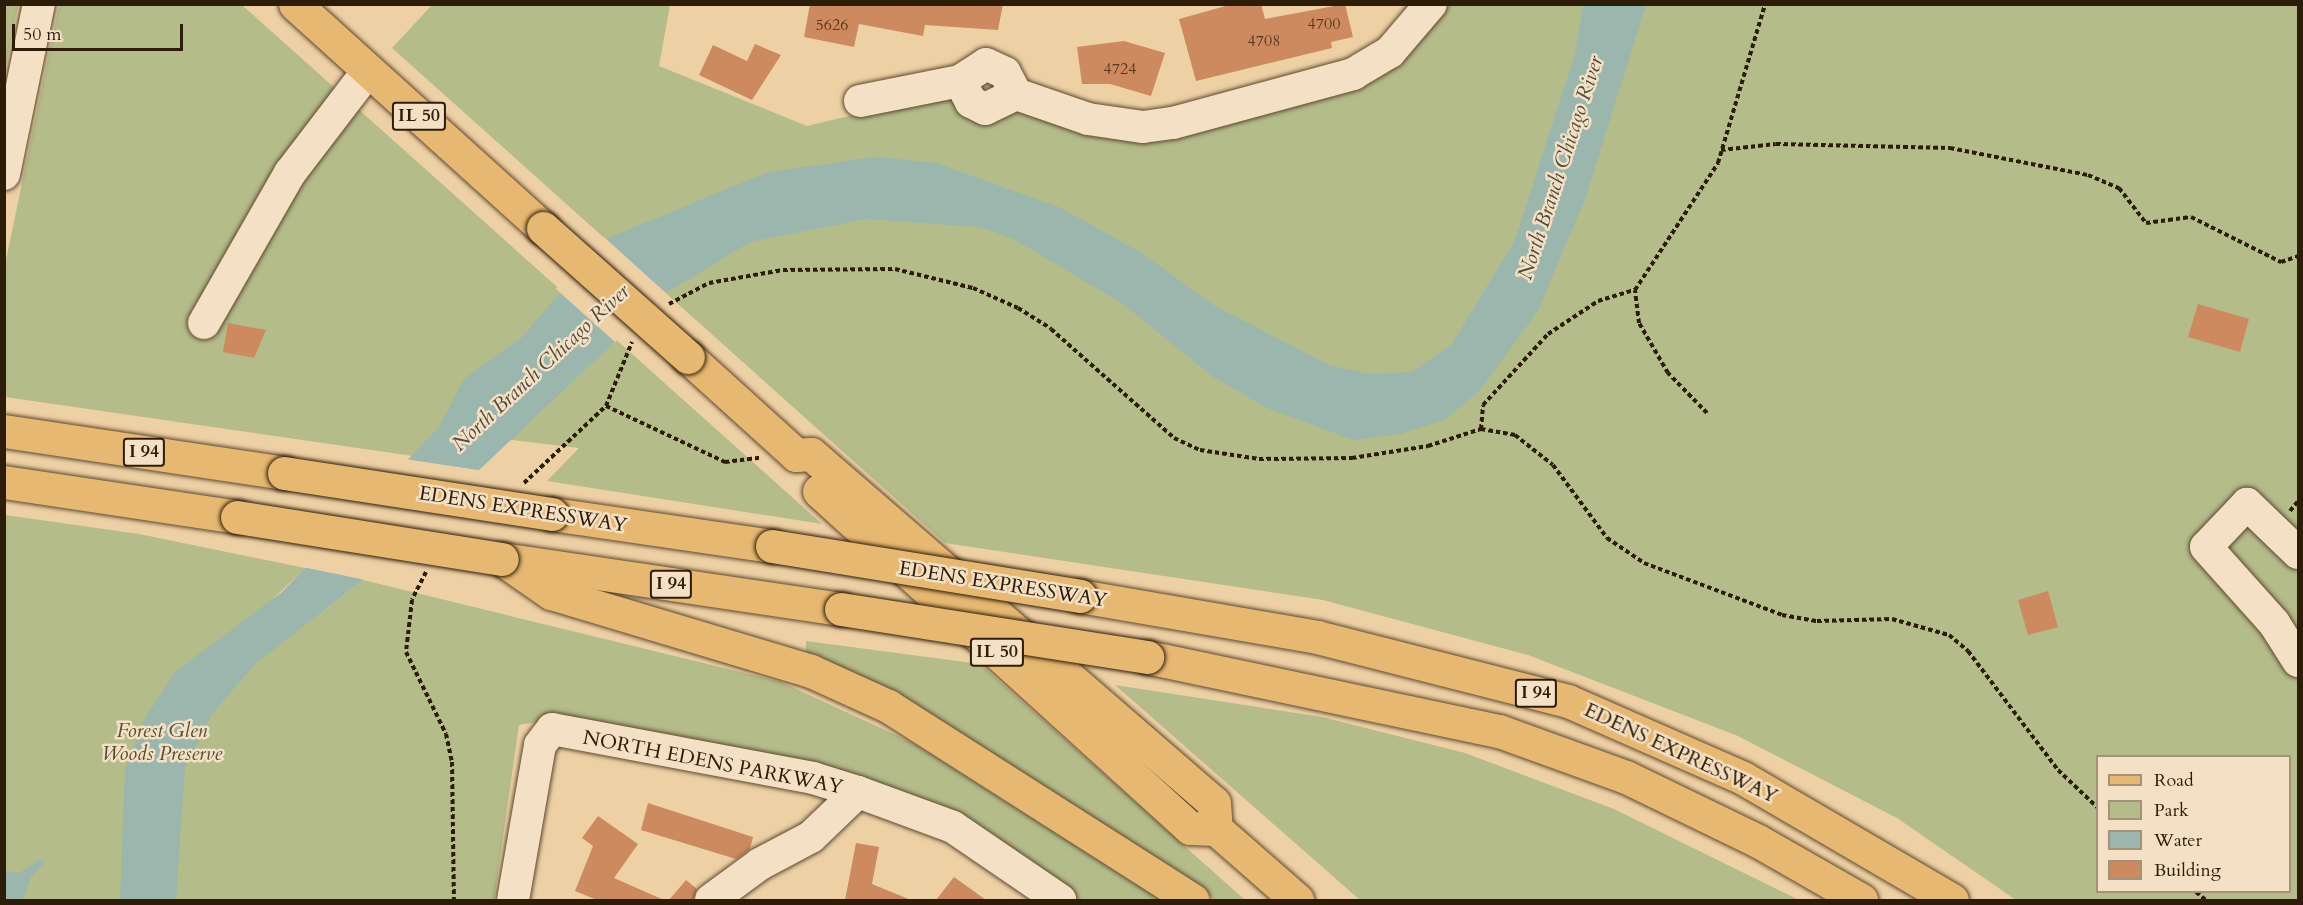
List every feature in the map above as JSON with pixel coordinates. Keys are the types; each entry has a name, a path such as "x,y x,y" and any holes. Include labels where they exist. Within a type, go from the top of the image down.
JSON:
{"main road":[{"name":"IL 50","path":"295,4 796,454 811,454 1214,803 1216,829 1297,900"},
{"name":"EDENS EXPRESSWAY","path":"4,431 772,546 1317,637 1568,701 1743,778 1952,900"},
{"name":"I 94","path":"4,482 1147,657 1499,731 1626,777 1758,841 1861,900"},
{"path":"502,559 551,593 811,671 888,706 1192,900"}],"street":[{"path":"4,174 39,4"},
{"path":"860,101 960,81 979,65 993,65 1016,94 1088,119 1143,127 1173,123 1353,74 1390,52 1431,4"},
{"path":"204,323 290,172 368,71"},
{"path":"2298,553 2247,504 2206,547 2274,623 2298,661"},
{"name":"NORTH EDENS PARKWAY","path":"513,900 540,745 552,729 813,778 858,792 953,827 1060,900"},
{"path":"711,900 760,864 811,837 858,792"}],"path":[{"path":"1707,413 1668,373 1639,323 1635,290 1721,150 1765,4"},
{"path":"1721,150 1776,144 1950,148 2088,175 2119,188 2146,223 2191,217 2281,262 2298,256"},
{"path":"665,308 709,284 783,270 895,269 973,288 1018,308 1051,329 1174,438 1200,450 1259,459 1352,458 1428,446 1481,429 1515,435 1534,447 1607,538 1644,563 1782,615 1817,621 1892,619 1949,635 1968,651 2058,770 2096,806"},
{"path":"1481,429 1483,405 1548,334 1598,301 1635,290"},
{"path":"520,486 606,406 637,337"},
{"path":"606,406 725,462 796,454"},
{"path":"435,564 412,600 406,652 446,734 452,762 454,900"}],"green space":[{"path":"4,5 18,5 5,71 4,71"},
{"path":"59,5 242,5 822,524 547,481 579,448 436,431 413,456 5,397 5,265"},
{"path":"432,5 670,5 659,66 807,126 941,94 1010,113 1025,109 1111,135 1320,94 1439,5 2298,5 2298,900 2016,900 1897,818 1738,736 1528,655 1323,600 945,543 392,48"},
{"name":"Forest Glen Woods Preserve","path":"5,515 139,534 305,568 270,602 322,612 363,580 781,682 913,743 1161,900 1076,900 986,830 829,766 554,719 519,725 494,900 5,900"},
{"path":"806,641 980,664 1245,900 1216,900 1022,772 806,656"},
{"path":"1115,685 1322,717 1465,753 1614,809 1799,900 1360,900"}],"water":[{"name":"North Branch Chicago River","path":"1583,5 1646,5 1585,199 1538,311 1480,390 1446,419 1400,434 1353,440 1267,408 1212,376 1123,304 1012,238 979,227 866,219 750,242 666,293 363,580 256,663 212,714 185,768 176,900 120,900 125,768 145,718 175,672 281,593 439,427 464,379 522,337 606,239 768,172 876,157 936,163 1061,208 1143,254 1215,306 1329,365 1368,374 1412,372 1452,344 1515,240 1575,54"},
{"path":"40,859 45,862 31,877 23,900 5,900 5,872 19,873"}],"pier":[{"path":"604,237 668,295 615,342 556,289"},
{"path":"405,459 484,471 366,580 302,567"}],"building":[{"path":"810,4 1003,4 998,30 925,25 923,36 859,24 854,47 804,37"},
{"path":"1233,4 1261,4 1265,19 1345,4 1353,37 1331,42 1332,48 1196,81 1179,19"},
{"path":"1124,41 1165,53 1151,96 1110,84 1082,84 1077,47"},
{"path":"755,44 781,55 752,100 699,75 713,45 747,61"},
{"path":"2198,304 2249,319 2240,352 2188,337"},
{"path":"228,323 266,330 254,358 223,352"},
{"path":"2048,591 2058,627 2028,635 2018,600"},
{"path":"648,803 753,837 750,849 736,859 641,830"},
{"path":"598,816 638,844 614,878 664,900 597,900 575,891 593,846 582,838"},
{"path":"856,843 879,847 872,884 911,900 845,900"},
{"path":"954,877 986,900 936,900"},
{"path":"686,880 697,889 693,900 669,900"}]}
